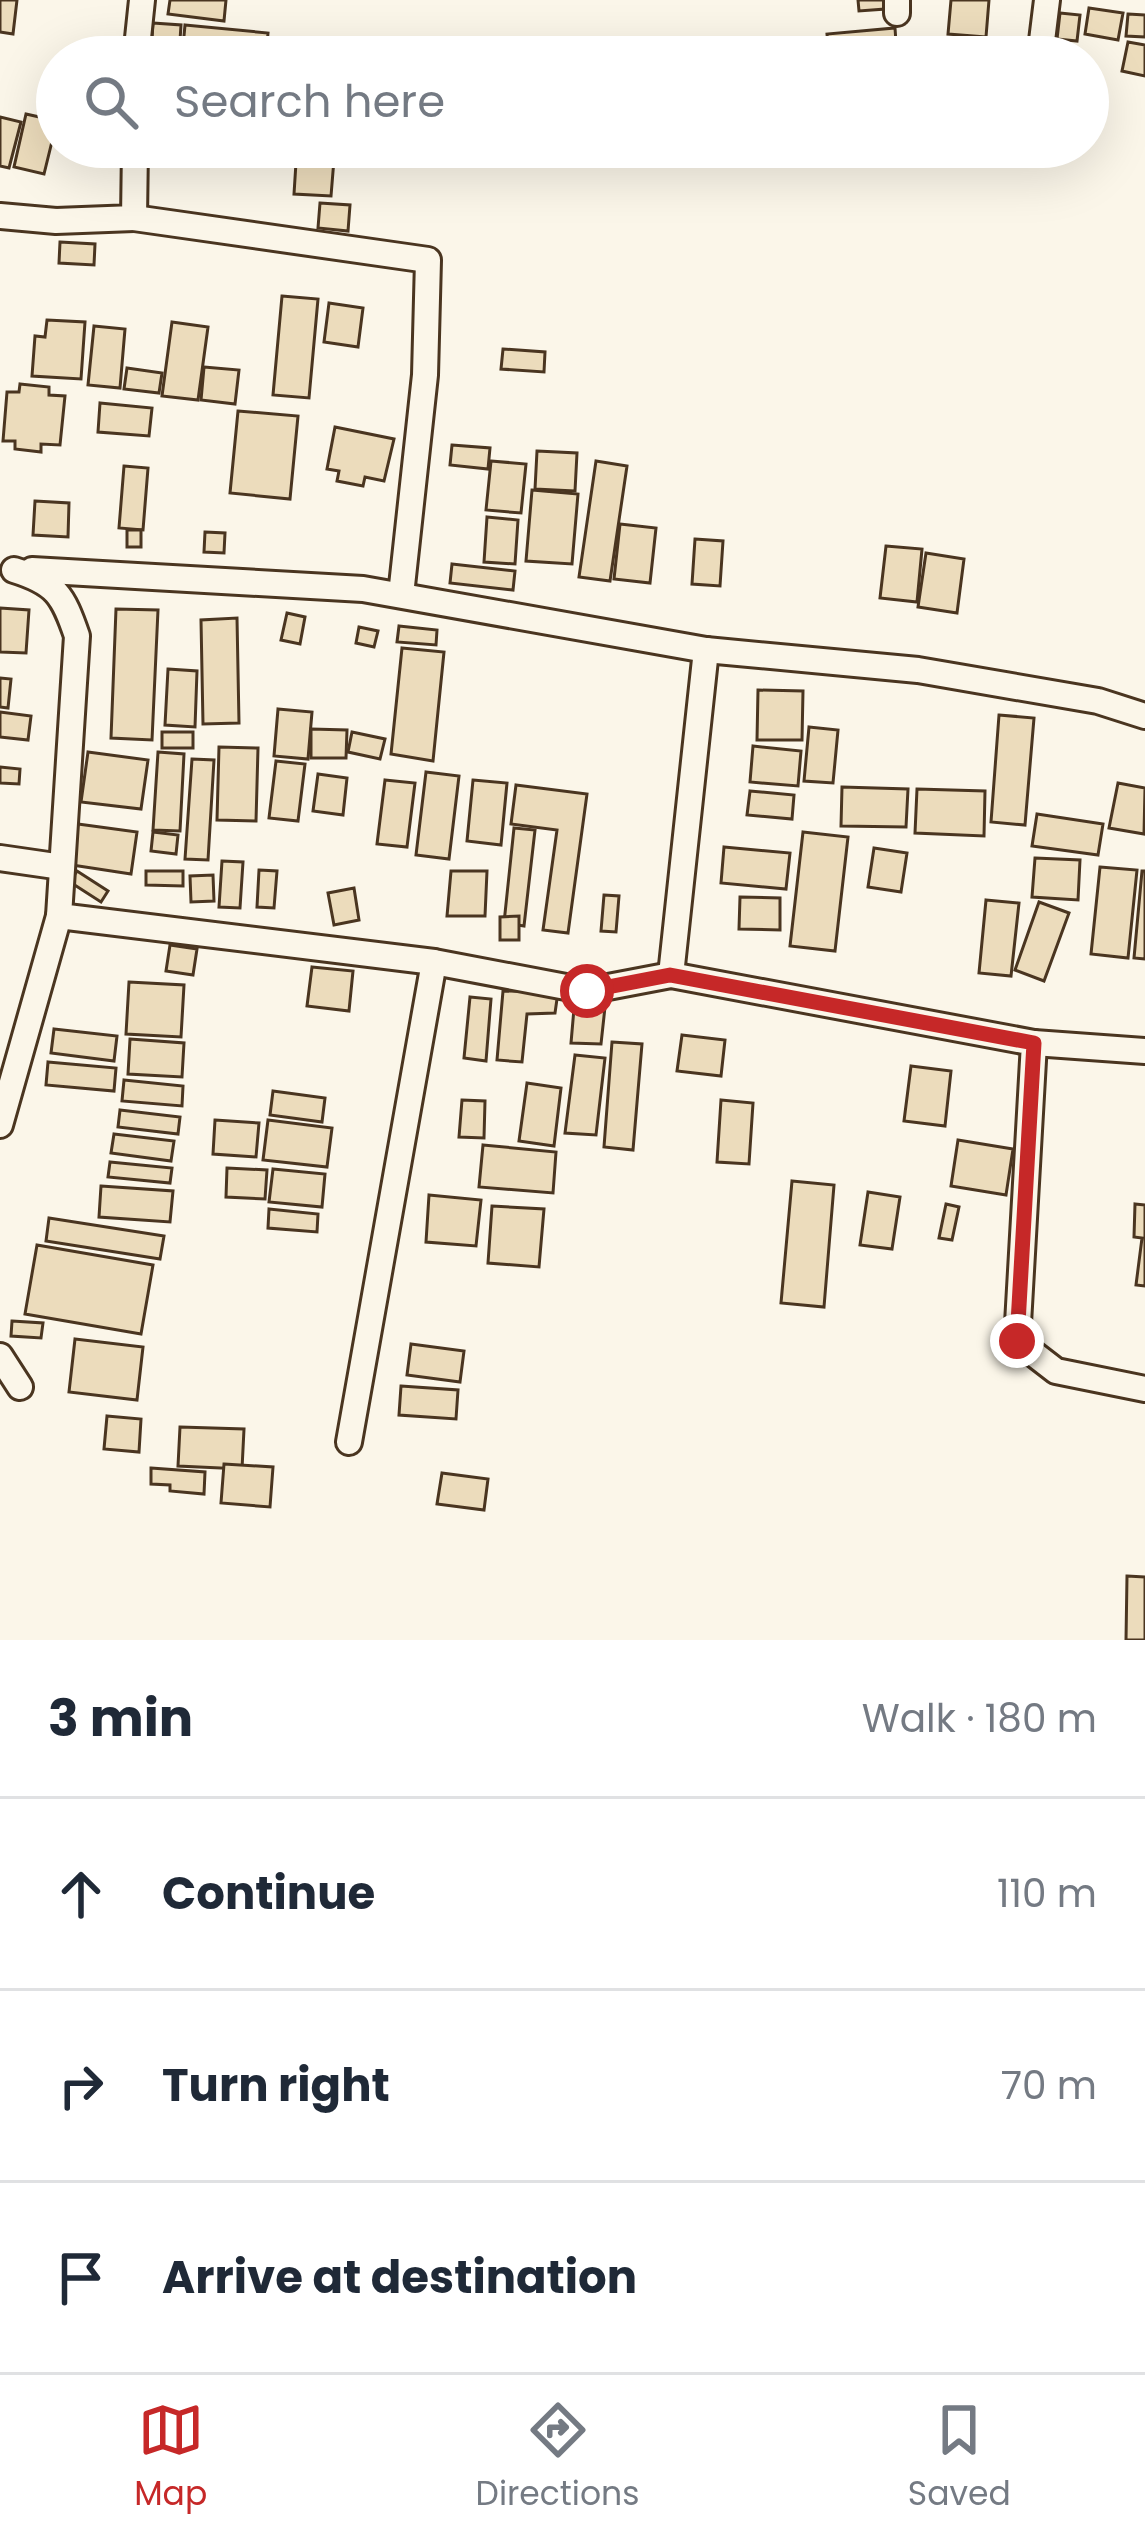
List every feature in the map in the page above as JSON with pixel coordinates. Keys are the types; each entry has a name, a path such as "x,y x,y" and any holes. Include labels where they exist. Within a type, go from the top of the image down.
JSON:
{"street":[{"path":"138,36 142,0"},
{"path":"1043,36 1047,0"},
{"path":"134,218 135,168"},
{"path":"0,216 134,218 428,260 425,375 401,595"},
{"path":"7,569 274,582 401,595 706,650 919,670 1098,701 1145,716"},
{"path":"0,1126 59,916 76,636 67,604 45,580 7,569"},
{"path":"670,975 706,650"},
{"path":"0,858 62,867"},
{"path":"59,916 434,962 587,991 670,975 1034,1043 1145,1051"},
{"path":"349,1442 434,962"},
{"path":"1034,1043 1017,1341 1056,1370 1145,1389"},
{"path":"0,1356 20,1387"}],"building":[{"path":"0,0 17,0 13,34 0,32"},
{"path":"170,0 226,0 224,21 168,14"},
{"path":"858,0 884,0 885,9 859,11"},
{"path":"951,0 989,0 986,36 948,34"},
{"path":"1089,8 1123,13 1118,40 1085,34"},
{"path":"1060,13 1080,15 1078,36 1057,36"},
{"path":"1128,14 1145,15 1145,37 1126,36"},
{"path":"153,23 181,25 180,36 152,36"},
{"path":"185,25 268,33 268,36 184,36"},
{"path":"895,28 896,36 827,36"},
{"path":"1128,42 1145,45 1145,76 1122,71"},
{"path":"26,114 36,116 36,168 45,168 44,174 14,167"},
{"path":"0,117 21,122 9,168 0,166"},
{"path":"296,168 333,168 331,196 294,194"},
{"path":"320,203 350,205 348,231 318,228"},
{"path":"60,242 95,244 94,265 59,263"},
{"path":"282,296 318,299 309,398 273,395"},
{"path":"329,303 363,308 358,347 324,342"},
{"path":"47,320 85,322 81,379 32,376 35,336 45,337"},
{"path":"172,322 208,327 198,400 162,396"},
{"path":"94,326 125,329 120,388 88,385"},
{"path":"503,349 545,352 544,372 501,369"},
{"path":"204,367 239,370 235,404 201,400"},
{"path":"127,368 162,373 159,393 124,389"},
{"path":"20,384 49,387 49,395 65,396 60,445 41,444 41,452 15,449 15,441 3,441 7,392 19,392"},
{"path":"100,403 152,408 149,436 98,432"},
{"path":"238,411 298,416 290,499 230,493"},
{"path":"335,427 394,439 384,481 365,477 363,486 337,481 339,471 327,469"},
{"path":"452,445 490,448 488,469 450,465"},
{"path":"537,451 577,453 575,491 535,489"},
{"path":"491,461 526,464 521,513 486,510"},
{"path":"596,461 627,466 610,581 579,577"},
{"path":"124,466 148,468 143,530 119,528"},
{"path":"532,490 578,494 572,564 526,561"},
{"path":"35,501 69,503 68,537 33,535"},
{"path":"487,517 518,520 515,564 484,562"},
{"path":"620,524 656,528 650,583 614,579"},
{"path":"127,530 141,530 141,547 127,547"},
{"path":"205,532 225,533 224,553 204,552"},
{"path":"695,539 723,541 720,586 692,584"},
{"path":"886,546 922,549 917,602 880,598"},
{"path":"926,553 964,559 957,613 918,607"},
{"path":"452,564 515,571 513,590 450,583"},
{"path":"0,608 29,610 26,653 0,652"},
{"path":"116,609 158,610 152,740 111,738"},
{"path":"287,613 305,617 300,644 281,640"},
{"path":"237,618 239,723 203,724 201,620"},
{"path":"399,626 437,630 436,645 397,642"},
{"path":"359,627 378,631 374,647 356,643"},
{"path":"402,648 444,652 433,761 391,754"},
{"path":"168,669 197,671 195,727 165,725"},
{"path":"0,678 11,679 8,708 0,707"},
{"path":"758,690 803,691 802,740 757,740"},
{"path":"278,709 312,712 308,759 274,756"},
{"path":"0,712 31,716 28,740 0,737"},
{"path":"999,715 1034,718 1025,825 991,822"},
{"path":"809,727 838,730 833,783 804,781"},
{"path":"311,729 347,730 346,758 311,758"},
{"path":"162,732 193,732 193,748 162,748"},
{"path":"352,732 385,739 380,759 348,752"},
{"path":"753,746 801,751 798,786 750,782"},
{"path":"219,747 258,748 256,821 217,820"},
{"path":"88,752 148,760 141,809 81,802"},
{"path":"158,752 184,754 180,831 153,830"},
{"path":"192,759 214,760 208,860 185,859"},
{"path":"276,761 305,764 298,821 269,818"},
{"path":"0,767 20,769 19,784 0,783"},
{"path":"426,772 459,776 449,859 416,855"},
{"path":"318,774 347,778 343,815 313,811"},
{"path":"385,780 415,783 407,847 377,844"},
{"path":"473,780 507,783 501,845 467,841"},
{"path":"1118,783 1145,788 1144,834 1109,828"},
{"path":"516,785 587,794 568,933 543,930 557,830 511,824"},
{"path":"842,787 908,789 906,827 841,826"},
{"path":"917,789 985,791 984,836 915,833"},
{"path":"750,791 794,795 792,819 747,815"},
{"path":"1037,814 1103,824 1098,855 1032,846"},
{"path":"78,824 137,832 131,874 72,865"},
{"path":"514,828 535,830 524,926 504,923"},
{"path":"153,832 178,835 176,854 151,851"},
{"path":"803,832 848,837 835,951 790,946"},
{"path":"724,847 790,853 786,889 721,883"},
{"path":"874,848 907,853 901,892 868,887"},
{"path":"1035,858 1080,860 1078,900 1032,897"},
{"path":"222,861 243,862 240,908 219,907"},
{"path":"1100,867 1137,870 1128,958 1091,954"},
{"path":"259,870 277,871 274,908 257,907"},
{"path":"77,871 108,891 101,902 70,882"},
{"path":"146,871 183,871 183,886 146,885"},
{"path":"451,871 487,871 485,916 447,916"},
{"path":"1145,871 1145,959 1134,958"},
{"path":"213,875 214,901 191,902 190,876"},
{"path":"354,888 359,920 334,925 328,893"},
{"path":"604,895 619,896 616,932 601,931"},
{"path":"740,897 780,898 780,930 739,929"},
{"path":"986,900 1019,903 1011,976 979,973"},
{"path":"1039,902 1069,913 1044,981 1015,970"},
{"path":"519,916 519,940 500,940 500,917"},
{"path":"170,945 197,949 193,975 166,971"},
{"path":"312,967 353,971 349,1011 307,1006"},
{"path":"129,982 184,985 181,1037 126,1034"},
{"path":"503,991 558,992 555,1013 527,1014 522,1062 497,1060"},
{"path":"470,997 491,999 486,1061 464,1058"},
{"path":"575,997 606,998 601,1044 571,1043"},
{"path":"54,1029 117,1036 114,1061 51,1053"},
{"path":"682,1035 725,1040 721,1076 677,1071"},
{"path":"130,1039 184,1043 182,1077 128,1074"},
{"path":"612,1042 642,1044 633,1150 604,1147"},
{"path":"575,1055 605,1058 596,1135 565,1133"},
{"path":"48,1062 116,1068 114,1091 46,1085"},
{"path":"911,1066 951,1071 945,1126 904,1121"},
{"path":"124,1080 183,1086 182,1106 122,1101"},
{"path":"527,1083 561,1088 554,1146 519,1141"},
{"path":"273,1091 325,1098 322,1122 270,1115"},
{"path":"462,1100 485,1101 484,1138 459,1137"},
{"path":"721,1100 753,1103 749,1164 717,1162"},
{"path":"120,1110 180,1117 178,1134 118,1127"},
{"path":"215,1120 259,1123 256,1157 213,1154"},
{"path":"268,1120 332,1128 327,1167 263,1160"},
{"path":"114,1134 174,1141 171,1161 111,1153"},
{"path":"958,1140 1013,1149 1006,1195 951,1186"},
{"path":"483,1145 556,1152 553,1193 479,1187"},
{"path":"110,1162 172,1168 170,1183 108,1177"},
{"path":"227,1168 267,1170 265,1199 226,1197"},
{"path":"273,1169 325,1174 322,1207 269,1202"},
{"path":"792,1181 834,1185 824,1307 781,1303"},
{"path":"101,1186 173,1191 170,1222 99,1217"},
{"path":"868,1192 900,1197 892,1249 860,1245"},
{"path":"429,1195 481,1200 476,1246 426,1242"},
{"path":"946,1204 959,1207 952,1240 939,1238"},
{"path":"1135,1204 1145,1205 1145,1286 1136,1285 1142,1238 1134,1237"},
{"path":"492,1206 544,1209 539,1267 488,1263"},
{"path":"269,1209 318,1214 317,1232 268,1228"},
{"path":"49,1218 164,1236 160,1259 46,1241"},
{"path":"37,1245 153,1265 141,1334 25,1314"},
{"path":"12,1321 43,1323 41,1338 11,1336"},
{"path":"75,1339 143,1347 137,1400 69,1392"},
{"path":"411,1344 464,1351 460,1382 407,1375"},
{"path":"401,1386 458,1390 456,1419 399,1415"},
{"path":"107,1416 141,1419 139,1452 104,1449"},
{"path":"180,1427 244,1429 242,1469 178,1466"},
{"path":"224,1464 273,1467 270,1507 221,1503"},
{"path":"151,1468 205,1472 204,1494 151,1484"},
{"path":"442,1473 488,1479 484,1510 437,1504"},
{"path":"1127,1576 1145,1577 1145,1640 1126,1640"}],"route":[{"path":"587,991 670,975 1034,1043 1017,1341"}]}
